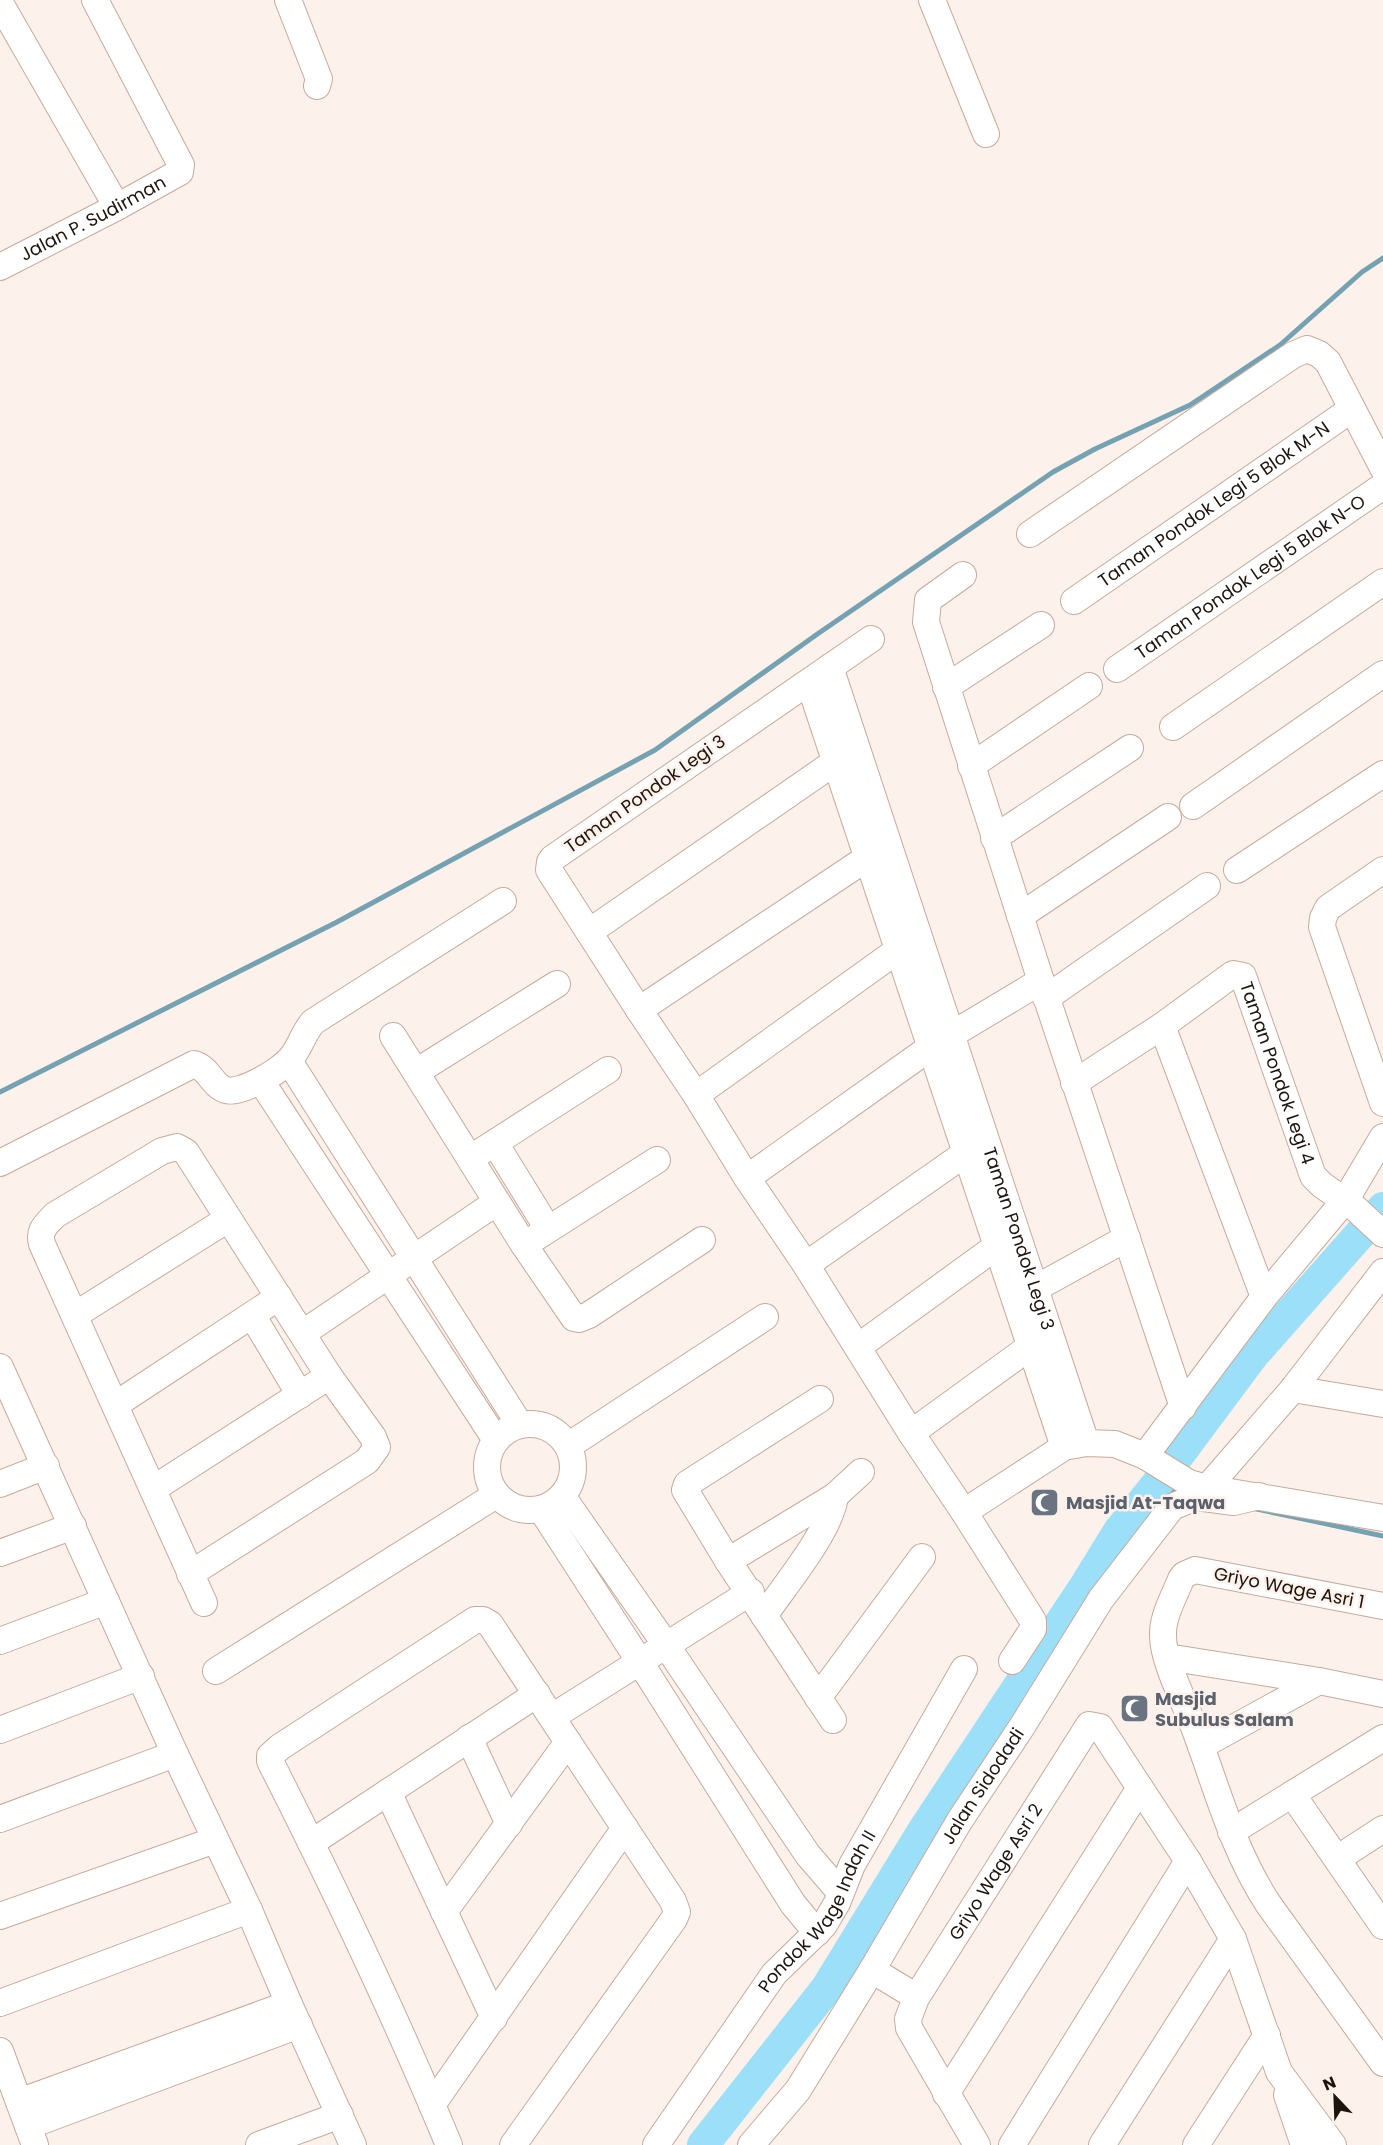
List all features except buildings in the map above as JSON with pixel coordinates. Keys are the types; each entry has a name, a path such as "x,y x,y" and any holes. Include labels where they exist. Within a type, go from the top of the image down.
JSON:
{"street":[{"name":"Jalan P. Sudirman","path":"0,267 180,172 181,165 94,0"},
{"path":"288,0 319,79 317,87"},
{"path":"932,0 986,134"},
{"path":"0,3 117,207"},
{"path":"1030,534 1293,355 1306,349 1319,354 1328,362 1383,468"},
{"name":"Taman Pondok Legi 5 Blok M-N","path":"1074,601 1352,409"},
{"name":"Taman Pondok Legi 5 Blok N-O","path":"1117,669 1383,486"},
{"path":"963,575 928,600 926,622 1043,989 1183,1407"},
{"path":"1173,727 1383,582"},
{"path":"946,687 1041,625"},
{"name":"Taman Pondok Legi 3","path":"870,639 553,858 549,870 696,1095 747,1178 806,1265 910,1433 964,1512 1033,1621 1033,1629 1012,1660"},
{"name":"Taman Pondok Legi 3","path":"830,667 941,1041 966,1153 1031,1346 1075,1445"},
{"path":"1193,806 1383,674"},
{"name":"Taman Pondok Legi 3","path":"809,681 898,950 941,1041 1036,1288 1075,1445"},
{"path":"971,766 1089,686"},
{"path":"994,838 1130,748"},
{"path":"589,932 835,762"},
{"path":"1237,870 1383,774"},
{"path":"1020,916 1168,817"},
{"path":"639,1010 867,858"},
{"path":"1383,870 1328,908 1322,927 1383,1103"},
{"path":"747,1178 941,1041 1043,989 1207,886"},
{"path":"0,1163 194,1064 202,1066 221,1089 229,1092 261,1080 289,1061 304,1033 313,1022 503,901"},
{"path":"696,1095 898,950"},
{"name":"Taman Pondok Legi 4","path":"1074,1083 1162,1026 1233,974 1243,975 1313,1176 1322,1185 1351,1203 1383,1234"},
{"path":"416,1072 558,984"},
{"path":"1162,1026 1264,1297"},
{"path":"393,1036 524,1245 572,1316 579,1319 589,1315 702,1240"},
{"path":"289,1061 520,1425"},
{"path":"471,1158 608,1070"},
{"path":"261,1080 496,1440"},
{"path":"1149,1459 1183,1407 1264,1297 1351,1203 1383,1137"},
{"path":"495,1143 548,1229"},
{"path":"190,1574 368,1461 377,1447 373,1437 329,1376 186,1152 177,1147 162,1151 55,1215 41,1230 40,1237 190,1574 204,1603"},
{"name":"Taman Pondok Legi 3","path":"806,1265 966,1153"},
{"path":"524,1245 657,1160"},
{"path":"303,1333 498,1202"},
{"path":"75,1315 228,1219"},
{"path":"1036,1288 1127,1239"},
{"name":"Taman Pondok Legi 3","path":"858,1347 997,1246"},
{"name":"Jalan Sidodadi","path":"751,2145 798,2090 960,1820 1023,1725 1101,1599 1191,1494 1293,1389 1373,1300 1383,1272"},
{"path":"115,1405 279,1297"},
{"path":"252,1315 300,1395"},
{"path":"568,1446 765,1317"},
{"name":"Taman Pondok Legi 3","path":"910,1433 1031,1346"},
{"path":"153,1489 329,1376"},
{"path":"2,1380 46,1466 175,1754 249,1910 353,2145"},
{"path":"1293,1389 1383,1404"},
{"path":"820,1400 687,1484 686,1490 728,1561 833,1720"},
{"path":"531,1424 552,1430 568,1446 573,1462 571,1480 562,1496 553,1504 528,1511 516,1509 505,1503 496,1495 487,1474 490,1450 496,1440 507,1431 520,1425 531,1424"},
{"path":"964,1512 1075,1445 1115,1444 1149,1459 1191,1494 1234,1502 1259,1496 1383,1518"},
{"path":"0,1484 46,1466"},
{"path":"728,1561 835,1496 861,1472"},
{"path":"216,1671 496,1495"},
{"path":"562,1496 808,1855 840,1892"},
{"path":"764,1616 828,1520 834,1507 835,1496"},
{"path":"540,1509 793,1904 817,1933"},
{"path":"0,1553 73,1526"},
{"path":"818,1698 922,1557"},
{"name":"Griyo Wage Asri 1","path":"1167,1657 1163,1643 1164,1622 1181,1579 1194,1570 1383,1606"},
{"path":"552,1718 751,1593"},
{"path":"0,1641 106,1601"},
{"path":"449,2145 311,1843 270,1761 273,1752 280,1747 479,1619 490,1624 673,1901 676,1912 667,1929 513,2145"},
{"path":"1167,1657 1383,1694"},
{"path":"1167,1657 1231,1832 1253,1880 1383,2063"},
{"name":"Pondok Wage Indah II","path":"656,2145 774,1974 817,1933 837,1903 852,1865 964,1669"},
{"path":"0,1730 141,1676"},
{"path":"1201,1746 1319,1682"},
{"path":"311,1843 537,1694"},
{"name":"Griyo Wage Asri 2","path":"977,2145 909,2028 908,2019 916,1998 1089,1725 1100,1727 1188,1862 1233,1939 1267,2035 1299,2141"},
{"path":"469,1738 509,1824"},
{"path":"1231,1832 1383,1738"},
{"path":"444,1912 568,1742"},
{"path":"0,1819 175,1754"},
{"path":"946,2094 1140,1788"},
{"path":"388,1792 494,2018"},
{"path":"1292,1794 1382,1924"},
{"path":"432,2104 625,1828"},
{"path":"1337,1859 1383,1829"},
{"path":"0,1916 215,1840"},
{"path":"1012,2145 1188,1862"},
{"path":"0,2003 249,1910"},
{"path":"1102,2145 1233,1939"},
{"path":"872,1970 905,1990"},
{"path":"19,2102 294,2014"},
{"path":"0,2051 31,2136 294,2014"},
{"path":"1196,2145 1267,2035"},
{"name":"Griyo Wage Asri 2","path":"1279,2072 1333,2145"},
{"path":"259,2145 340,2115"}],"waterway":[{"path":"0,1092 337,922 655,750 816,635 1053,472 1095,449 1190,405 1280,345 1362,272 1383,258"},
{"path":"703,2145 826,1989 923,1831 1119,1531 1253,1355 1383,1208"},
{"path":"1157,1484 1181,1494"},
{"path":"1252,1508 1383,1536"}],"place":[{"name":"Masjid At-Taqwa","path":"1045,1503"},
{"name":"Masjid Subulus Salam","path":"1134,1709"}]}
